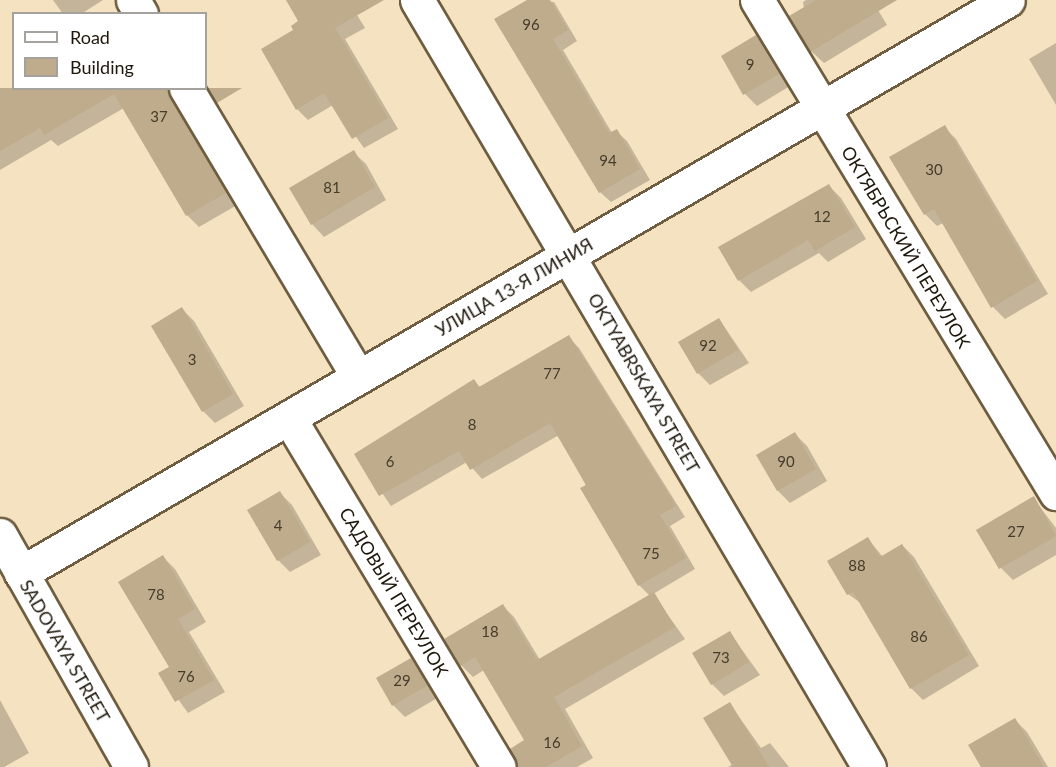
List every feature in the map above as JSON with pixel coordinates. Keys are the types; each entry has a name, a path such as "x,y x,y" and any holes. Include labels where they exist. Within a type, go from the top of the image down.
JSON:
{"street":[{"name":"OKTYABRSKAYA STREET","path":"417,0 869,767"},
{"name":"ОКТЯБРЬСКИЙ ПЕРЕУЛОК","path":"757,0 1056,493"},
{"name":"УЛИЦА 13-Я ЛИНИЯ","path":"21,573 1008,0"},
{"path":"187,90 358,377"},
{"name":"САДОВЫЙ ПЕРЕУЛОК","path":"290,418 499,767"},
{"name":"SADOVAYA STREET","path":"0,535 131,767"}],"building":[{"path":"286,0 384,0 335,28 388,118 352,139 324,93 296,110 261,49 293,30 291,26 298,21"},
{"path":"527,0 550,0 568,30 553,39 609,133 617,129 640,169 599,193 494,19"},
{"path":"816,0 897,0 810,52 789,16"},
{"path":"756,35 779,74 743,95 721,56"},
{"path":"0,88 12,88 12,90 168,90 226,193 186,216 114,94 44,135 40,128 0,151"},
{"path":"208,88 242,88 217,103"},
{"path":"945,125 1037,281 991,308 934,209 924,215 889,157"},
{"path":"354,150 375,187 311,225 289,188"},
{"path":"829,184 855,227 815,251 808,240 738,281 718,247"},
{"path":"182,307 233,394 202,412 151,326"},
{"path":"719,318 738,350 697,374 678,342"},
{"path":"569,335 676,506 660,515 686,558 638,586 580,488 586,485 550,423 470,470 459,451 379,496 354,454 474,379 479,387"},
{"path":"795,432 816,469 777,491 756,455"},
{"path":"280,491 310,542 277,561 247,510"},
{"path":"1034,496 1056,536 999,569 976,530"},
{"path":"868,537 880,557 902,544 969,655 910,689 853,592 847,595 827,561"},
{"path":"163,555 195,609 178,619 214,680 175,702 158,673 169,667 118,582"},
{"path":"654,592 675,627 554,697 582,746 546,767 518,767 510,749 524,740 475,657 460,666 444,639 503,604 537,660"},
{"path":"730,631 749,662 711,685 692,653"},
{"path":"411,658 428,685 392,706 376,678"},
{"path":"730,702 769,767 733,767 703,718"},
{"path":"1015,718 1044,767 981,767 968,745"}]}
